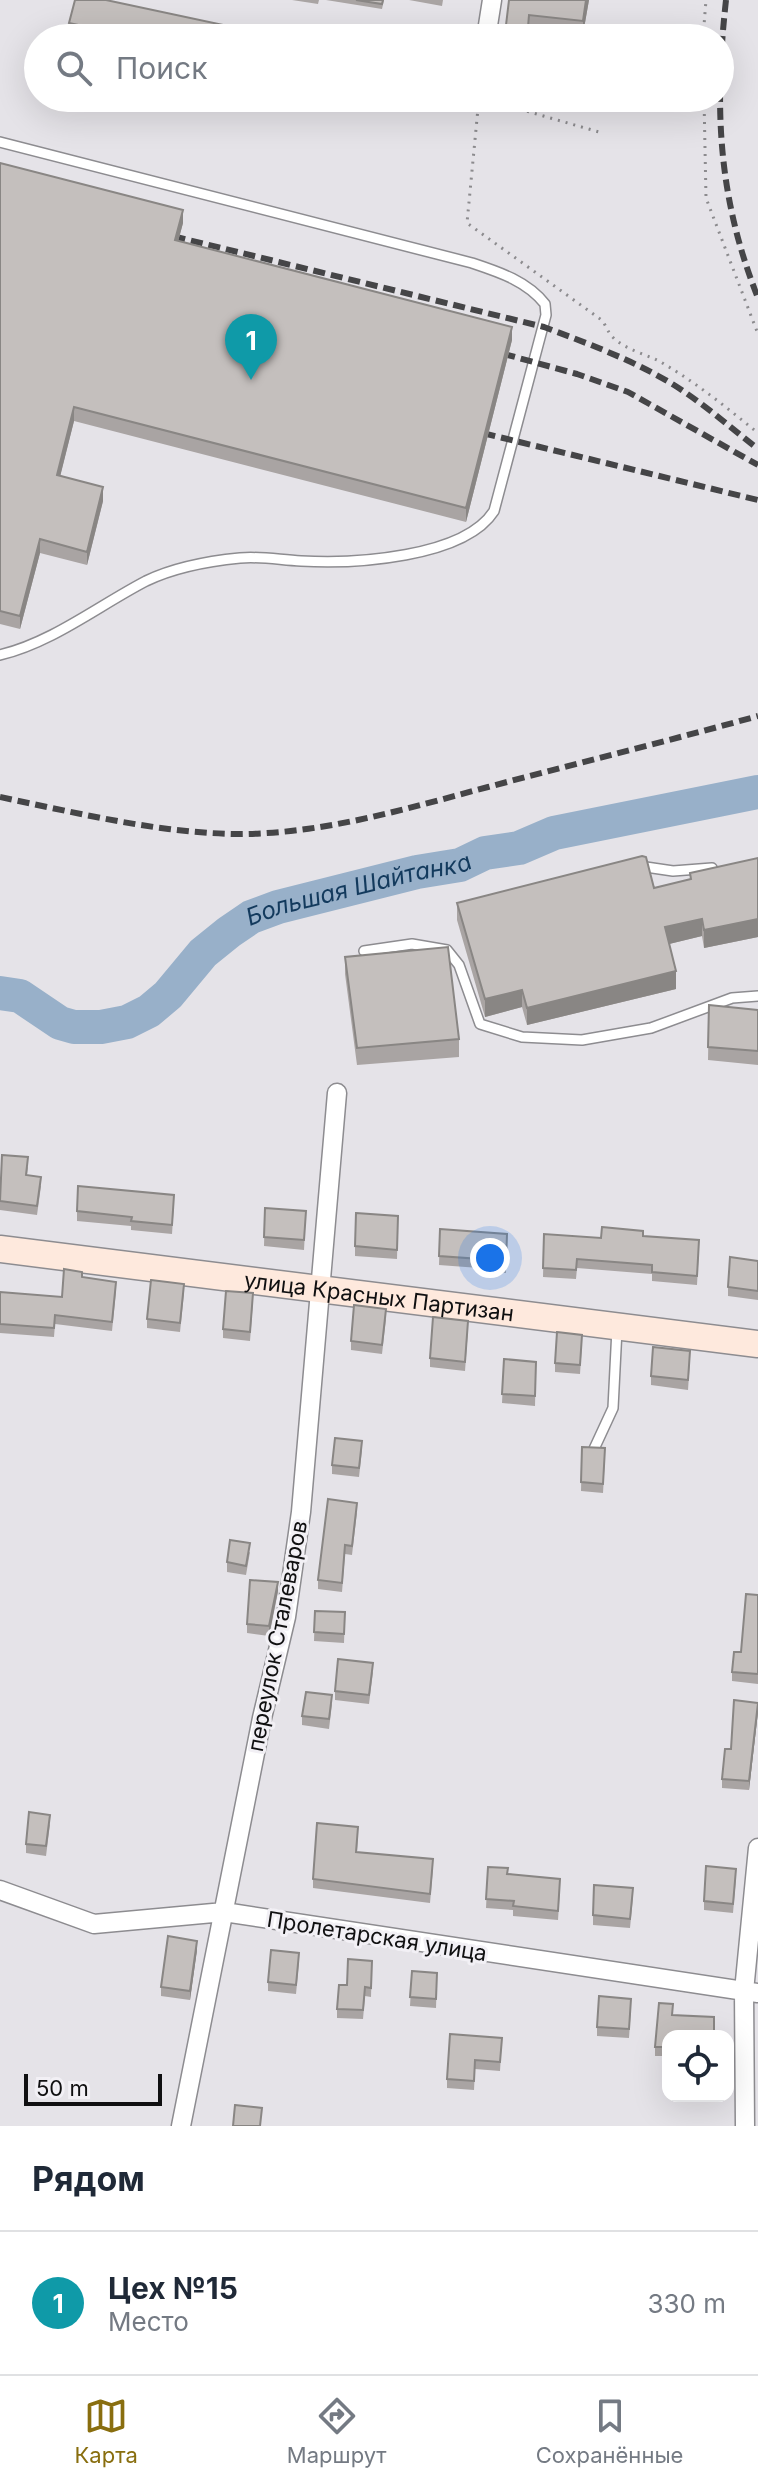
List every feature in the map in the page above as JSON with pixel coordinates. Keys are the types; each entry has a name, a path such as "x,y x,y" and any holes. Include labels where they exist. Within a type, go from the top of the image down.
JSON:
{"street":[{"path":"488,24 492,0"},
{"name":"переулок Сталеваров","path":"181,2126 262,1718 286,1617 301,1512 337,1093"},
{"name":"улица Красных Партизан","path":"0,1249 758,1344"},
{"path":"745,2126 758,1848"},
{"name":"Пролетарская улица","path":"0,1890 94,1924 224,1912 751,1992"}],"lane":[{"path":"0,142 472,263 527,286 545,304 546,315 494,511 469,536 446,545 366,560 334,562 245,557 198,564 149,580 39,641 0,655"},
{"path":"627,869 642,866 673,871 719,867"},
{"path":"364,951 412,944 447,950 459,965 480,1024 522,1037 582,1040 651,1028 732,998 758,996"},
{"path":"594,1449 613,1408 617,1326"}],"path":[{"path":"704,24 706,0"},
{"path":"479,112 467,223 603,321 607,331 620,344 657,360 720,402 758,433"},
{"path":"529,112 599,132"},
{"path":"704,112 706,198 758,334"}],"building":[{"path":"75,0 106,0 218,24 74,24 69,23"},
{"path":"356,0 383,0 382,4"},
{"path":"509,0 586,0 583,21 529,15 528,24 506,24"},
{"path":"0,163 183,210 175,240 512,327 466,508 74,407 57,475 103,487 87,552 40,539 20,616 0,611"},
{"path":"646,857 654,888 691,879 690,873 758,858 758,919 704,930 702,919 665,927 676,971 527,1008 522,990 485,999 457,903"},
{"path":"448,947 459,1039 357,1048 345,957"},
{"path":"709,1005 758,1010 758,1051 708,1047"},
{"path":"2,1155 28,1157 26,1175 41,1177 37,1206 0,1201"},
{"path":"78,1186 174,1195 172,1225 77,1211"},
{"path":"265,1208 306,1211 304,1240 264,1237"},
{"path":"356,1213 398,1216 397,1250 355,1246"},
{"path":"602,1227 643,1231 643,1236 699,1240 697,1276 652,1272 652,1265 577,1259 576,1270 543,1268 544,1234 601,1238"},
{"path":"440,1229 507,1234 506,1264 439,1256"},
{"path":"730,1257 758,1261 758,1291 728,1287"},
{"path":"64,1269 82,1272 82,1277 116,1282 112,1322 55,1315 54,1328 0,1324 0,1292 62,1297"},
{"path":"151,1280 184,1284 180,1323 147,1319"},
{"path":"226,1291 253,1293 250,1332 223,1329"},
{"path":"354,1305 386,1309 382,1345 351,1341"},
{"path":"433,1317 468,1321 465,1362 430,1358"},
{"path":"557,1332 582,1335 580,1365 555,1363"},
{"path":"653,1347 690,1351 688,1380 651,1376"},
{"path":"504,1359 536,1362 535,1396 502,1394"},
{"path":"335,1438 362,1441 359,1468 332,1465"},
{"path":"582,1447 605,1448 603,1484 581,1482"},
{"path":"328,1499 357,1503 352,1546 345,1545 342,1583 318,1580"},
{"path":"230,1540 250,1543 246,1566 227,1562"},
{"path":"250,1580 278,1582 269,1626 247,1624"},
{"path":"746,1594 758,1595 758,1674 732,1672 734,1652 741,1652"},
{"path":"315,1611 345,1612 344,1634 314,1632"},
{"path":"338,1659 373,1663 369,1695 335,1691"},
{"path":"306,1692 332,1695 329,1719 302,1716"},
{"path":"734,1700 758,1703 749,1781 722,1779 725,1749 731,1749"},
{"path":"29,1812 50,1815 46,1846 26,1844"},
{"path":"317,1823 358,1827 356,1852 433,1859 430,1894 313,1879"},
{"path":"706,1866 736,1869 733,1904 704,1901"},
{"path":"488,1867 508,1868 507,1874 560,1879 558,1911 513,1906 514,1901 486,1899"},
{"path":"594,1885 633,1888 630,1919 593,1915"},
{"path":"168,1936 197,1941 190,1991 161,1987"},
{"path":"271,1950 299,1953 296,1985 268,1982"},
{"path":"348,1959 372,1961 371,1988 365,1987 363,2010 337,2009 339,1985 347,1985"},
{"path":"412,1971 437,1973 436,1999 410,1997"},
{"path":"599,1996 631,1999 629,2029 597,2027"},
{"path":"659,2003 673,2004 672,2015 714,2017 714,2030 662,2030 662,2047 655,2047"},
{"path":"450,2034 502,2038 500,2062 475,2060 474,2081 447,2079"},
{"path":"235,2105 262,2108 260,2126 233,2126"}],"waterway":[{"name":"Большая Шайтанка","path":"0,993 20,996 60,1023 74,1027 101,1027 127,1022 149,1011 168,995 203,953 229,932 251,917 278,907 417,872 460,865 485,853 519,848 554,833 758,792"}],"railway":[{"path":"724,24 726,0"},
{"path":"720,112 722,152 734,224 758,298"},
{"path":"156,232 544,327 610,353 674,385 758,449"},
{"path":"486,349 577,374 628,392 758,465"},
{"path":"466,429 758,500"},
{"path":"0,797 174,830 233,834 298,830 394,812 758,716"}],"place":[{"name":"Цех №15","path":"251,380"}]}
